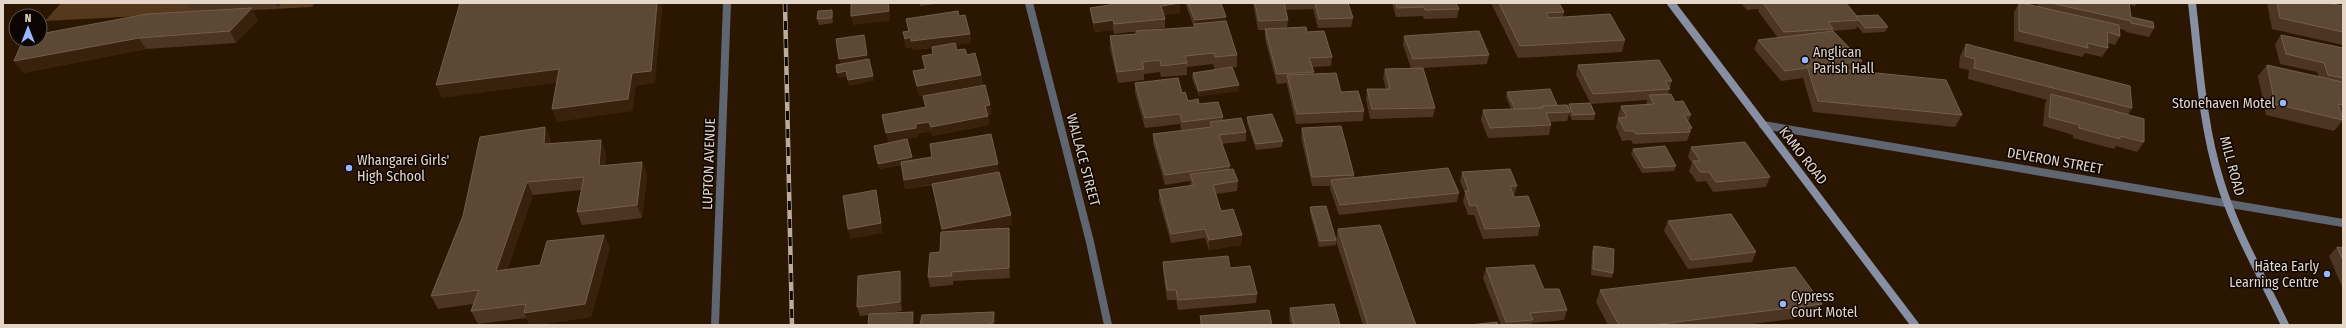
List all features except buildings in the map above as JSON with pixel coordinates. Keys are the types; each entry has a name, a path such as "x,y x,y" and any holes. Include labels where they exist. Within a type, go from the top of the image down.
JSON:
{"main road":[{"name":"KAMO ROAD","path":"1671,3 1762,125 1864,255 1915,325"},
{"name":"MILL ROAD","path":"2192,3 2208,129 2219,178 2227,203 2285,325"}],"street":[{"name":"LUPTON AVENUE","path":"715,325 727,3"},
{"name":"WALLACE STREET","path":"1029,3 1090,242 1108,325"},
{"name":"DEVERON STREET","path":"1762,125 2343,223"}],"shaded area":[{"path":"61,3 315,3 312,7 48,21 48,18"}],"railway":[{"path":"785,3 792,325"}],"place":[{"name":"Anglican Parish Hall","path":"1805,60"},
{"name":"Stonehaven Motel","path":"2283,103"},
{"name":"Whangarei Girls' High School","path":"349,168"},
{"name":"Hātea Early Learning Centre","path":"2327,274"},
{"name":"Cypress Court Motel","path":"1783,304"}]}
